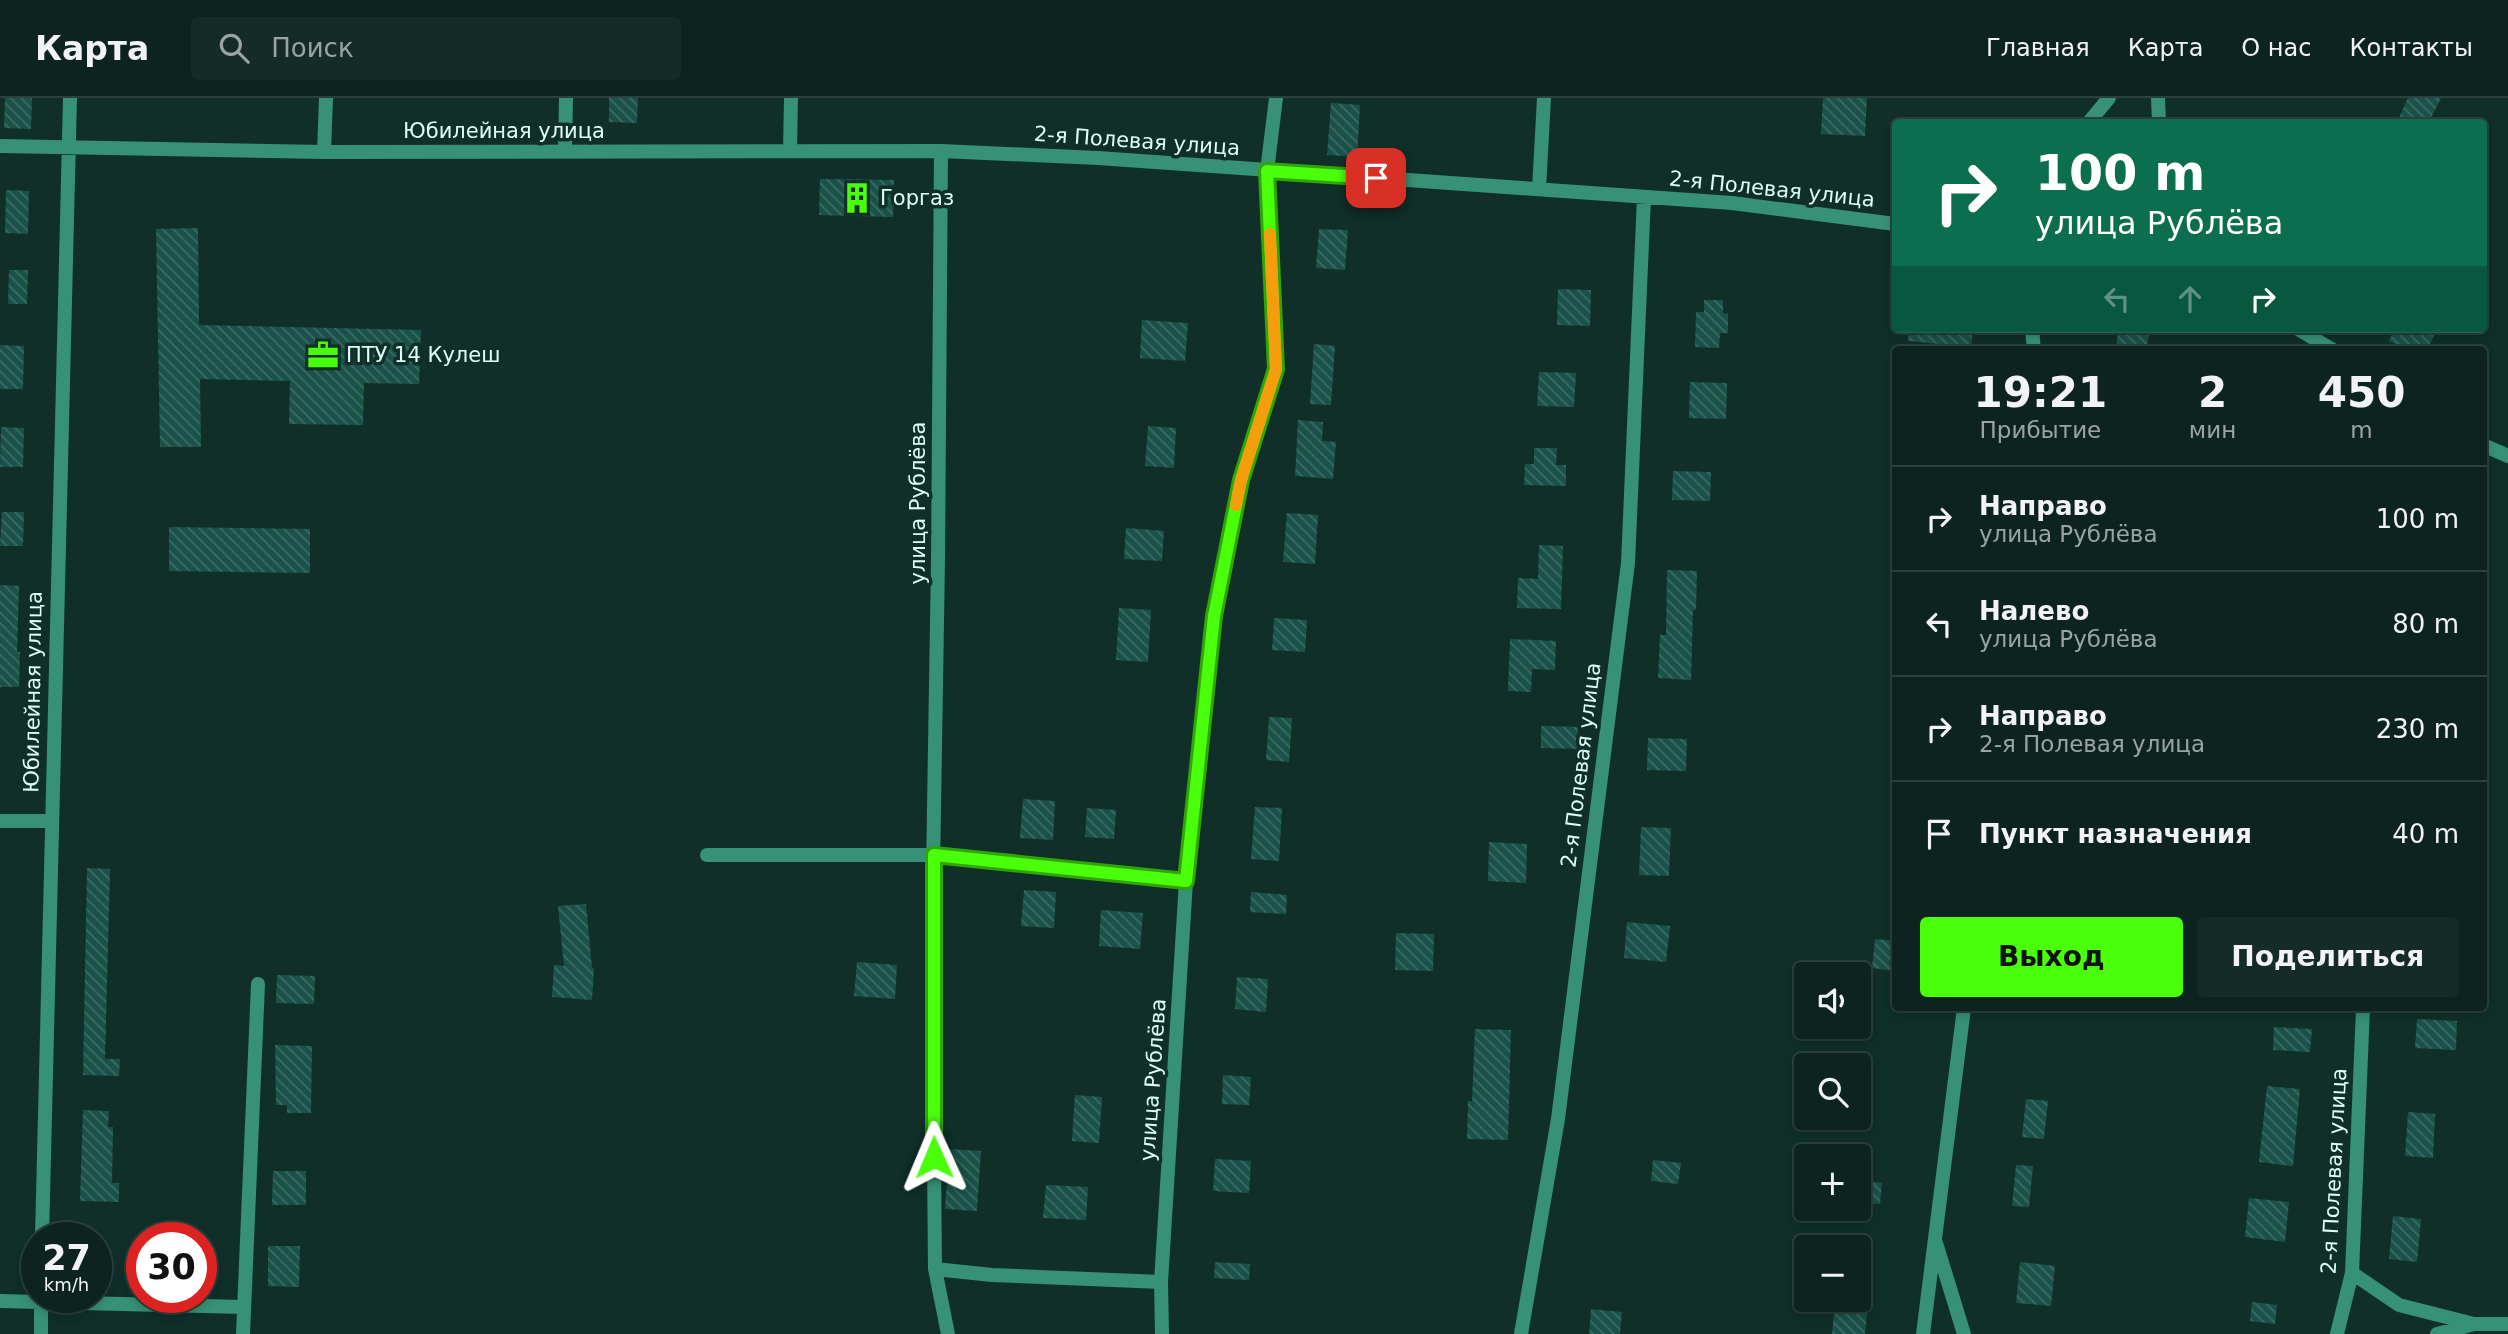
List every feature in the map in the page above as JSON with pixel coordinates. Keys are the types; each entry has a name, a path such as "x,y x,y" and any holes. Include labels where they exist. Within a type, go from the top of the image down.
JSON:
{"street":[{"name":"Юбилейная улица","path":"42,1222 70,98"},
{"path":"324,152 326,98"},
{"path":"565,152 566,98"},
{"path":"790,151 791,98"},
{"name":"улица Рублёва","path":"1162,1334 1161,1282 1186,881 1214,616 1241,480 1276,369 1267,171 1276,98"},
{"path":"1539,189 1544,98"},
{"path":"2092,119 2109,98"},
{"path":"2158,98 2159,119"},
{"path":"0,146 68,148"},
{"name":"Юбилейная улица","path":"68,148 324,152 941,151"},
{"name":"улица Рублёва","path":"941,151 934,855 935,1269 948,1334"},
{"name":"2-я Полевая улица","path":"941,151 1098,158 1732,203 1892,224"},
{"name":"2-я Полевая улица","path":"1521,1334 1558,1119 1628,563 1644,197"},
{"path":"2305,333 2326,346"},
{"path":"2487,447 2508,456"},
{"path":"0,821 51,821"},
{"path":"707,855 934,855 1186,881"},
{"path":"243,1334 258,984"},
{"path":"1923,1334 1964,1011"},
{"name":"2-я Полевая улица","path":"2337,1334 2353,1273 2362,1011"},
{"path":"1935,1238 1964,1334"},
{"path":"935,1269 992,1276 1161,1282"},
{"path":"2353,1273 2399,1305 2474,1324 2508,1324"},
{"path":"0,1301 21,1300"},
{"path":"112,1302 243,1307"},
{"path":"41,1313 41,1334"},
{"path":"2437,1334 2474,1324"}],"building":[{"path":"5,98 32,98 31,129 4,128"},
{"path":"609,98 638,98 637,123 609,122"},
{"path":"1823,98 1867,98 1865,136 1821,134"},
{"path":"2408,98 2441,98 2430,119 2398,119"},
{"path":"1331,103 1360,105 1357,157 1327,155"},
{"name":"Горгаз","path":"820,179 894,180 893,217 819,215"},
{"path":"6,190 29,191 28,234 5,233"},
{"path":"198,228 199,325 421,330 419,384 364,383 363,425 289,424 290,381 200,379 201,447 160,447 156,229"},
{"path":"1319,229 1348,230 1345,270 1316,268"},
{"path":"9,270 28,270 27,304 8,304"},
{"path":"1558,289 1591,290 1590,326 1557,325"},
{"path":"1704,300 1723,300 1723,313 1728,314 1728,333 1720,333 1719,348 1695,347 1696,312 1704,312"},
{"path":"1142,320 1188,323 1185,361 1140,358"},
{"path":"1909,333 1973,333 1971,346 1908,341"},
{"path":"2118,333 2149,333 2147,346 2116,346"},
{"path":"2392,333 2435,333 2429,346 2400,346 2389,341"},
{"path":"1314,344 1335,346 1331,405 1310,404"},
{"path":"0,345 24,346 23,389 0,389"},
{"path":"1539,372 1576,373 1574,407 1537,406"},
{"path":"1690,382 1727,383 1726,419 1689,418"},
{"path":"1298,420 1323,422 1322,441 1336,442 1333,479 1295,476"},
{"path":"1148,426 1176,428 1174,468 1145,466"},
{"path":"1,427 24,428 23,467 0,467"},
{"path":"1534,448 1557,448 1556,465 1566,465 1566,486 1524,485 1525,464 1534,464"},
{"path":"1673,471 1711,472 1710,501 1672,500"},
{"path":"2,512 24,512 23,546 0,546"},
{"path":"1287,513 1318,515 1315,564 1283,562"},
{"path":"169,527 310,529 310,573 169,571"},
{"path":"1126,528 1164,531 1162,561 1124,559"},
{"path":"1539,545 1563,546 1561,609 1517,608 1518,578 1538,579"},
{"path":"1667,570 1697,571 1691,680 1658,678 1660,635 1666,635"},
{"path":"0,585 19,586 19,687 0,687"},
{"path":"1119,608 1151,610 1148,662 1116,660"},
{"path":"1274,618 1307,620 1305,652 1272,650"},
{"path":"1510,639 1556,641 1555,670 1532,669 1531,692 1508,691"},
{"path":"1269,717 1292,718 1289,762 1266,760"},
{"path":"1541,726 1578,727 1577,749 1541,748"},
{"path":"1648,738 1687,739 1686,771 1647,770"},
{"path":"1023,799 1055,801 1053,840 1020,838"},
{"path":"1255,807 1282,808 1279,861 1251,859"},
{"path":"1087,808 1116,810 1114,839 1085,837"},
{"path":"1641,827 1671,828 1669,876 1639,875"},
{"path":"1489,842 1527,844 1526,883 1488,881"},
{"path":"87,868 110,869 105,1059 120,1059 119,1076 83,1075"},
{"path":"1024,890 1056,892 1054,928 1021,926"},
{"path":"1251,892 1287,895 1286,914 1250,912"},
{"path":"586,904 594,968 592,1000 552,997 554,965 564,966 558,906"},
{"path":"1101,910 1143,913 1140,949 1099,946"},
{"path":"1627,922 1670,926 1666,962 1624,958"},
{"path":"1396,933 1434,934 1433,971 1395,970"},
{"path":"1875,939 1892,941 1892,971 1872,968"},
{"path":"857,962 897,965 895,999 854,996"},
{"path":"277,975 315,976 314,1004 276,1003"},
{"path":"1237,977 1268,979 1266,1012 1235,1009"},
{"path":"2417,1019 2457,1021 2456,1050 2415,1048"},
{"path":"2274,1027 2312,1029 2310,1052 2273,1050"},
{"path":"1475,1029 1511,1030 1508,1140 1467,1139 1468,1101 1472,1101"},
{"path":"275,1045 312,1046 311,1113 287,1113 287,1105 276,1105"},
{"path":"1223,1075 1251,1077 1249,1105 1222,1104"},
{"path":"2267,1086 2300,1089 2293,1166 2259,1162"},
{"path":"1075,1095 1102,1097 1099,1143 1072,1141"},
{"path":"2026,1099 2048,1101 2044,1139 2022,1137"},
{"path":"83,1110 109,1111 108,1127 113,1127 112,1183 119,1183 119,1202 80,1201"},
{"path":"2408,1112 2435,1114 2433,1158 2405,1156"},
{"path":"949,1149 981,1151 977,1211 945,1209"},
{"path":"1215,1159 1251,1161 1249,1193 1213,1191"},
{"path":"1653,1160 1681,1163 1678,1184 1651,1181"},
{"path":"2016,1165 2033,1166 2029,1207 2012,1206"},
{"path":"273,1171 306,1171 306,1205 272,1205"},
{"path":"1871,1182 1882,1183 1880,1204 1871,1203"},
{"path":"1046,1185 1088,1187 1086,1220 1043,1218"},
{"path":"2249,1198 2289,1202 2285,1242 2245,1237"},
{"path":"2393,1216 2421,1219 2417,1262 2389,1259"},
{"path":"268,1246 300,1246 299,1287 268,1286"},
{"path":"1215,1262 1250,1264 1249,1280 1214,1278"},
{"path":"2020,1262 2055,1266 2051,1306 2016,1303"},
{"path":"2252,1302 2277,1305 2275,1324 2250,1321"},
{"path":"1591,1309 1622,1312 1620,1334 1589,1334"},
{"path":"1834,1312 1867,1312 1865,1334 1832,1334"}],"slow traffic":[{"path":"1236,505 1241,480 1276,369 1270,234"}],"place":[{"name":"Горгаз","path":"857,198"},
{"name":"ПТУ 14 Кулеш","path":"323,355"}],"route":[{"path":"934,1157 934,855 1186,881 1214,616 1241,480 1276,369 1267,171 1376,178"}]}
